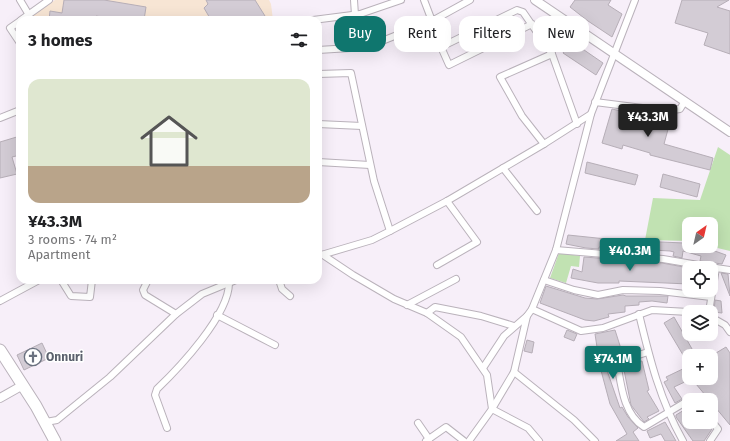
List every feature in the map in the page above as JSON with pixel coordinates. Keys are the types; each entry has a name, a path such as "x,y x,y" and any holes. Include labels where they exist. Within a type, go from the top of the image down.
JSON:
{"highway":[{"path":"0,350 46,422 55,441"}],"street":[{"path":"20,0 29,14"},
{"path":"26,16 50,0"},
{"path":"354,0 354,15"},
{"path":"322,19 354,15 402,0"},
{"path":"424,0 430,16"},
{"path":"441,16 470,0"},
{"path":"534,0 729,129"},
{"path":"483,368 504,336 532,310 556,250 591,114 635,0"},
{"path":"532,24 449,65 441,47 517,10 523,12 532,24 552,54 577,124"},
{"path":"16,24 10,28 16,38"},
{"path":"322,50 366,47 394,36"},
{"path":"544,144 522,116 500,77 552,54"},
{"path":"322,74 351,73 374,182 390,231"},
{"path":"595,102 666,111 680,109 685,101"},
{"path":"0,118 16,112"},
{"path":"322,254 372,240 390,231 447,201 544,144 591,114"},
{"path":"322,124 362,126"},
{"path":"322,162 370,165"},
{"path":"503,168 537,211"},
{"path":"437,265 477,242 447,201"},
{"path":"556,250 663,259 682,262"},
{"path":"322,256 394,299 427,313 462,337 487,375 492,409"},
{"path":"718,268 730,270"},
{"path":"407,305 456,279"},
{"path":"544,280 574,290 598,295 623,290 660,291 682,294"},
{"path":"0,302 32,284"},
{"path":"64,284 71,296 90,297 92,284"},
{"path":"146,284 143,290 145,295 176,314"},
{"path":"46,422 57,420 110,377 176,314 202,294 227,284"},
{"path":"167,428 155,395 157,389 191,354 226,299 229,284"},
{"path":"280,284 282,289 290,296"},
{"path":"709,305 711,297"},
{"path":"427,313 435,307 481,316 514,326"},
{"path":"532,310 580,331 604,328 652,310 682,312"},
{"path":"639,314 657,386 668,414 683,441"},
{"path":"216,315 275,345"},
{"path":"468,441 492,409 514,372 527,316"},
{"path":"718,320 725,325 730,332"},
{"path":"648,352 616,362 623,393 629,410 637,423 644,427 682,405"},
{"path":"514,372 574,420 595,441"},
{"path":"0,398 23,385"},
{"path":"492,409 528,428 539,441"},
{"path":"418,423 428,440 446,427 464,441"},
{"path":"710,441 718,429"}],"shaded area":[{"path":"55,0 269,0 272,16 32,16"}],"green space":[{"path":"718,147 730,155 730,251 718,248 718,217 682,217 682,241 645,240 653,198 700,200"},
{"path":"559,253 580,256 579,267 571,266 566,283 550,278"}],"building":[{"path":"64,0 104,0 146,7 145,16 49,16 50,11 62,13"},
{"path":"206,0 255,0 265,16 209,16 204,8 208,4"},
{"path":"575,0 611,0 608,5 622,14 612,37 589,22 589,16 582,16 570,7"},
{"path":"682,0 729,0 717,7 730,11 730,54 704,45 708,33 675,23"},
{"path":"587,52 603,63 596,75 563,53"},
{"path":"612,109 670,122 664,144 713,158 710,170 650,155 650,153 623,145 622,149 602,143"},
{"path":"16,137 16,156 12,157 16,174 0,178 0,142"},
{"path":"587,162 638,175 635,185 585,173"},
{"path":"663,174 700,184 697,197 660,187"},
{"path":"568,235 616,240 682,243 683,253 682,258 673,256 674,252 670,251 599,247 599,249 566,244"},
{"path":"718,252 726,255 722,264 718,263 718,261 700,261 701,256 690,253"},
{"path":"584,257 662,263 682,267 682,284 619,281 619,283 598,283 571,278 573,269 582,272"},
{"path":"721,273 728,274 730,296"},
{"path":"546,286 585,298 597,299 623,295 668,296 667,303 652,301 639,302 639,305 625,306 625,312 608,314 609,317 594,321 585,320 540,303"},
{"path":"715,300 721,301 722,313 718,312 718,305 715,305"},
{"path":"674,317 682,331 682,341 688,341 692,349 682,349 682,353 664,323"},
{"path":"567,330 577,334 574,341 564,337"},
{"path":"615,330 622,352 606,356 603,359 620,408 622,407 628,417 638,428 633,432 639,441 616,441 627,434 610,404 595,348 597,347 595,334"},
{"path":"527,340 534,342 532,353 524,351"},
{"name":"Onnuri","path":"42,343 49,358 24,370 17,355"},
{"path":"726,347 730,353 730,425 718,411 718,393 703,393 697,385 718,385 718,352"},
{"path":"642,361 649,390 647,391 659,411 647,417 649,419 644,422 631,405 623,365"},
{"path":"682,369 682,383 674,387 682,399 675,403 664,382 668,380 666,377"},
{"path":"682,411 682,425 676,417 676,415"},
{"path":"665,422 676,441 665,441 661,434 650,438 647,431"},
{"path":"684,429 712,429 704,441 693,441"}],"place":[{"name":"Onnuri","path":"33,357"}]}
